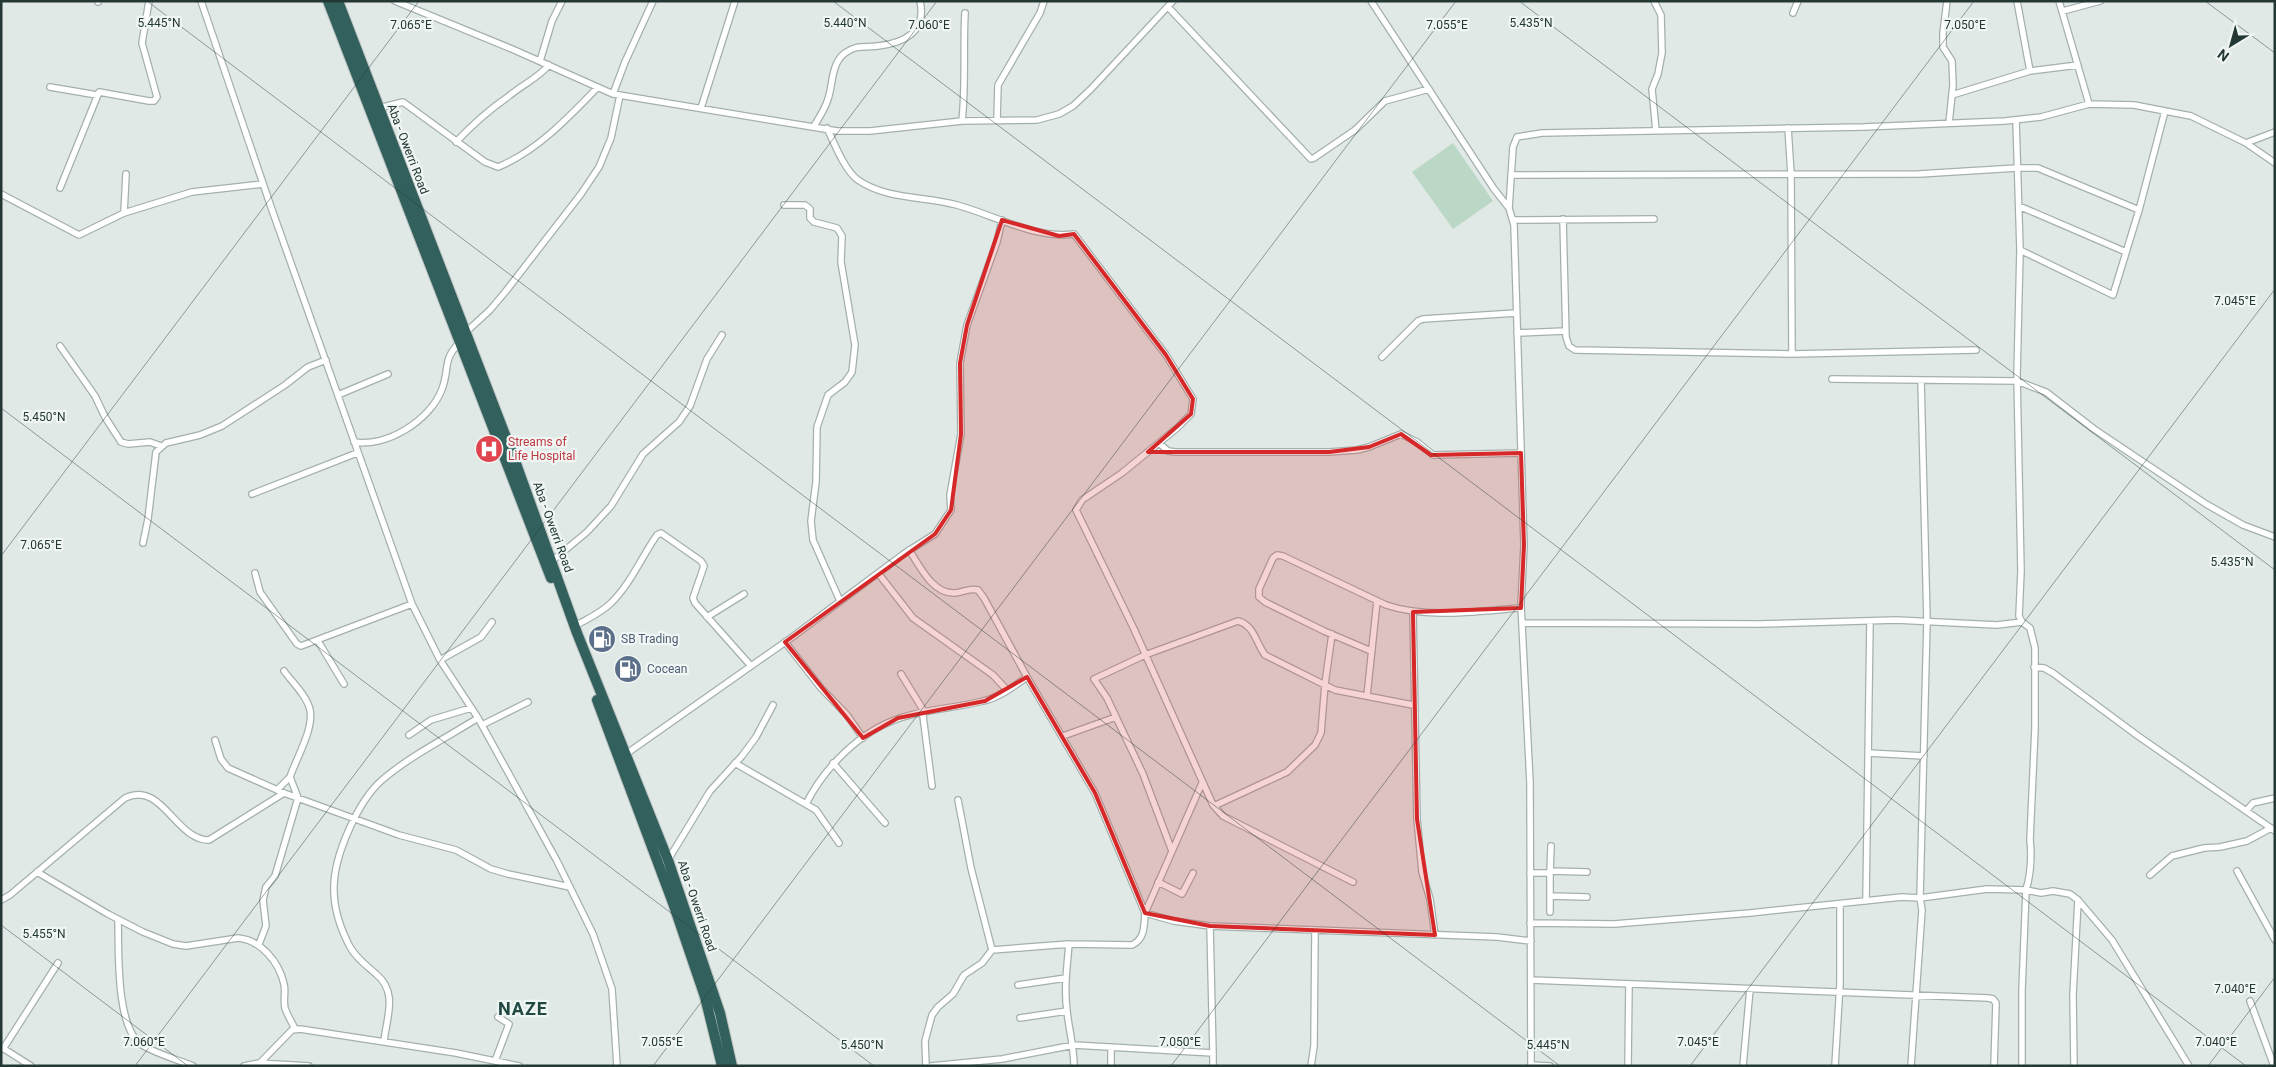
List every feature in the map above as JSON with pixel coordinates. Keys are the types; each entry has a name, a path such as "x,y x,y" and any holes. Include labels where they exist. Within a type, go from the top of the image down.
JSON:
{"highway":[{"name":"Aba - Owerri Road","path":"328,1 580,654 673,903 705,997 722,1066"},
{"name":"Aba - Owerri Road","path":"338,1 552,561 575,626 668,860 720,1013 732,1066"}],"street":[{"path":"60,188 96,95 99,92 149,101 157,97 142,43 148,1"},
{"path":"201,1 262,184 412,604 440,660 478,718 570,887 592,934 612,989 617,1066"},
{"path":"395,1 406,3 613,94 837,130 870,131 962,121 1037,120 1059,114 1073,106 1173,1"},
{"path":"540,61 552,21 562,1"},
{"path":"613,94 625,62 654,1"},
{"path":"701,108 735,1"},
{"path":"814,126 828,101 839,60 844,54 862,45 874,47 891,44 914,32 920,24 922,17 920,1"},
{"path":"997,120 998,85 1040,13 1044,1"},
{"path":"1371,1 1494,189 1509,208 1513,220 1524,545 1521,608 1529,773 1531,1066 1550,1066"},
{"path":"1654,1 1662,15 1662,53 1658,74 1652,89 1656,131"},
{"path":"1793,13 1798,1"},
{"path":"1947,1 1943,47 1952,61 1952,94 1949,123"},
{"path":"2017,1 2030,71"},
{"path":"2059,1 2090,104"},
{"path":"2063,11 2100,1"},
{"path":"1168,7 1311,158 1314,158 1355,130 1385,101 1429,89"},
{"path":"962,121 965,95 963,71 964,13"},
{"path":"456,142 482,117 542,73 549,65"},
{"path":"1952,94 2030,71 2078,65"},
{"path":"50,88 96,95"},
{"path":"379,108 403,102 485,162 498,167 521,154 559,126 597,88"},
{"path":"465,333 490,310 506,291 599,167 611,138 620,95"},
{"path":"1509,208 1513,148 1517,138 1542,133 1788,128 2016,120 2041,117 2090,104 2134,105 2191,116 2246,142 2275,164"},
{"path":"2020,250 2113,295 2139,210 2165,111"},
{"path":"2016,120 2020,250 2017,381 2021,571 2020,616 2022,622 2030,628 2033,637 2035,728 2030,840 2032,856 2026,890 2022,990 2022,1066"},
{"path":"827,128 852,174 868,186 913,198 955,204 1031,230 1059,236 1074,234 1166,355 1193,399 1190,414 1159,443 1122,473 1082,500 1076,510 1214,806 1223,816 1353,882"},
{"path":"1788,128 1791,174 1792,354"},
{"path":"2246,142 2275,132"},
{"path":"1511,175 1919,174 2038,168 2139,210"},
{"path":"124,213 126,174"},
{"path":"1,194 78,235 124,213 201,190 262,184"},
{"path":"784,205 805,205 810,209 810,218 814,222 837,228 842,236 841,262 855,346 852,372 845,382 828,395 817,427 816,482 811,521 813,540 840,601"},
{"path":"2019,206 2126,252"},
{"path":"1563,219 1565,331 1569,346 1575,350 1792,354 1976,350"},
{"path":"626,754 785,642 909,550 935,534 951,510 950,495 961,434 960,363 968,325 994,251 1002,220"},
{"path":"1513,220 1654,220"},
{"path":"1382,357 1418,321 1423,319 1516,312"},
{"path":"1517,333 1565,331"},
{"path":"552,561 587,532 605,512 643,454 679,422 690,406 707,359 722,335"},
{"path":"354,442 376,442 404,429 425,413 443,388 450,353 459,343"},
{"path":"60,346 95,396 105,417 121,442 128,444 150,442 161,446"},
{"path":"143,543 150,512 156,452 161,446 216,429 308,367 326,360"},
{"path":"338,395 388,374"},
{"path":"1832,379 2017,381 2046,392 2094,429 2206,504 2243,526 2275,537"},
{"path":"1911,1066 1922,910 1920,898 1927,622 1922,380"},
{"path":"1159,443 1168,451 1175,452 1329,452 1369,448 1401,434 1417,442 1433,455 1521,453"},
{"path":"252,494 357,453"},
{"path":"575,626 612,603 625,586 642,555 657,535 661,533 701,561 704,566 693,598 707,617 751,666"},
{"path":"909,550 927,576 942,591 955,593 971,588 978,590 1095,793 1145,914"},
{"path":"1372,651 1265,602 1259,597 1259,589 1273,558 1277,555 1283,556 1377,601 1398,609 1413,612 1464,612 1521,608"},
{"path":"255,573 260,592 297,644 301,646 412,604"},
{"path":"878,573 913,618 992,674 1008,690"},
{"path":"707,617 744,594"},
{"path":"1367,696 1377,601"},
{"path":"1413,612 1416,819 1422,872 1430,899 1434,935"},
{"path":"1172,851 1143,774 1116,717 1094,679 1145,655 1238,621 1246,623 1252,630 1258,646 1265,655 1335,690 1413,705"},
{"path":"1522,623 1760,624 1870,621 1997,625 2022,622"},
{"path":"1866,901 1870,621"},
{"path":"440,660 481,637 492,622"},
{"path":"1214,806 1287,772 1315,745 1321,732 1332,634"},
{"path":"318,641 344,684"},
{"path":"785,642 821,688 847,715 863,738"},
{"path":"2034,667 2044,668 2053,672 2138,736 2273,830"},
{"path":"277,790 290,777 306,738 310,710 307,702 284,671"},
{"path":"901,674 921,703 932,786"},
{"path":"806,804 816,782 833,763 863,738 898,718 985,701 1008,690 1027,677"},
{"path":"482,726 528,702"},
{"path":"668,860 710,791 756,737 773,705"},
{"path":"409,735 431,720 471,708"},
{"path":"1063,736 1116,717"},
{"path":"384,1040 390,1000 389,989 376,974 357,958 342,929 336,911 335,869 355,818 363,803 382,780 478,718"},
{"path":"215,740 224,765 284,793 399,835 456,850 491,869 570,887"},
{"path":"1868,753 1924,756"},
{"path":"735,763 820,814 839,843"},
{"path":"833,763 885,823"},
{"path":"259,944 266,926 263,900 266,888 275,876 298,798 290,777"},
{"path":"926,1066 925,1041 932,1015 953,994 964,975 982,963 992,950 1069,944 1132,945 1140,940 1144,930 1145,914 1202,783"},
{"path":"1,900 38,872 125,798 133,794 152,797 187,832 200,840 209,840 284,793"},
{"path":"2246,810 2253,803 2275,798"},
{"path":"958,800 971,868 992,950"},
{"path":"2150,875 2172,856 2204,848 2240,843 2273,830"},
{"path":"1550,912 1551,846"},
{"path":"2237,871 2275,940"},
{"path":"38,872 143,932 180,945 186,946 238,938 246,938 259,944 273,960 284,982 285,1006 295,1029"},
{"path":"1530,873 1587,872"},
{"path":"1158,882 1182,894 1193,873"},
{"path":"1530,923 1614,924 1907,897 1920,898 1987,889 2026,890 2041,893 2054,891 2070,894 2078,900 2112,940 2189,1066"},
{"path":"1550,896 1587,897"},
{"path":"2074,1066 2073,995 2078,900"},
{"path":"1835,1066 1839,992 1840,904"},
{"path":"1145,914 1174,921 1210,926 1497,936 1531,941"},
{"path":"118,919 119,987 132,1034 141,1044 192,1066"},
{"path":"1210,926 1213,1066"},
{"path":"1311,1066 1314,1046 1315,930"},
{"path":"1069,944 1066,978 1067,1011 1074,1045 1074,1066"},
{"path":"31,1066 2,1048 58,963"},
{"path":"1018,985 1066,978"},
{"path":"1531,980 1993,999 1996,1003 1994,1066"},
{"path":"1628,1066 1629,984"},
{"path":"1743,1066 1750,989"},
{"path":"2250,1001 2274,1066"},
{"path":"1020,1018 1067,1011"},
{"path":"495,1061 509,1024 498,1017"},
{"path":"258,1064 287,1034 295,1029 384,1040 519,1066"},
{"path":"931,1066 1002,1059 1074,1045 1213,1053"},
{"path":"1111,1047 1111,1066"},
{"path":"1002,1059 1004,1066"},
{"path":"244,1066 258,1064 309,1066"}],"highlighted area":[{"path":"1002,220 1059,236 1074,234 1166,355 1193,399 1191,414 1148,452 1329,452 1369,447 1401,434 1431,455 1521,453 1524,545 1521,608 1413,612 1417,819 1435,935 1210,926 1145,913 1095,793 1027,677 985,701 898,718 863,738 785,642 935,534 951,510 961,434 960,363 967,325"}],"green space":[{"path":"1453,143 1493,201 1453,229 1412,172"}],"place":[{"name":"Streams of Life Hospital","path":"489,449"},
{"name":"SB Trading","path":"602,639"},
{"name":"Cocean","path":"628,669"}],"district":[{"name":"NAZE","path":"523,1008"}]}
